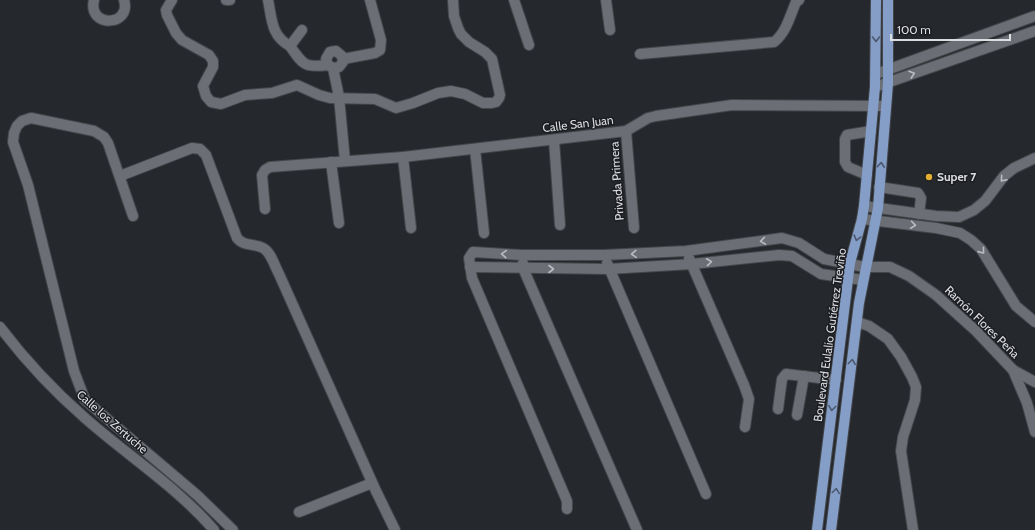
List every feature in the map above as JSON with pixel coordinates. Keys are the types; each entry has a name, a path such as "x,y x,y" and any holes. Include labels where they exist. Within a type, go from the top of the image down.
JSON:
{"main road":[{"name":"Boulevard Eulalio Gutiérrez Treviño","path":"817,530 850,263 864,206 876,87 876,0"},
{"name":"Boulevard Eulalio Gutiérrez Treviño","path":"831,530 863,280 878,208 888,83 888,0"}],"street":[{"path":"94,0 94,8 98,16 101,19 110,21 121,15 125,7 124,0"},
{"path":"172,0 166,10 176,33 182,40 209,55 213,61 213,66 204,86 206,96 211,102 221,104 245,95 272,93 297,85 319,95 339,98 374,99 396,108 438,93 451,91 460,92 483,103 492,103 498,100 500,96 499,85 492,59 485,52 469,42 461,34 454,16 454,0"},
{"path":"268,0 274,30 279,39 290,46 300,60 305,64 314,67 331,66 341,65 343,59 341,54 333,51 328,54 327,57 331,66 339,98 345,161"},
{"path":"343,59 375,53 380,50 381,40 370,0"},
{"path":"514,0 529,45"},
{"path":"606,0 610,30"},
{"path":"640,54 774,42 784,31 796,2 799,0"},
{"path":"876,74 1035,16"},
{"path":"290,46 302,30"},
{"path":"876,87 1035,31"},
{"name":"Calle San Juan","path":"265,209 262,175 265,170 270,168 403,157 626,131 648,118 656,116 732,105 886,106"},
{"path":"133,216 108,143 104,137 94,131 31,118 22,121 17,126 14,133 13,142 28,185 74,371 85,400 197,496 233,530"},
{"path":"867,175 848,167 845,162 845,139 847,135 872,130"},
{"name":"Privada Primera","path":"626,131 634,228"},
{"path":"554,140 560,225"},
{"path":"120,176 192,148 200,149 206,155 237,238 240,242 245,244 264,248 269,254 372,483 395,530"},
{"path":"475,149 484,232"},
{"path":"403,157 411,228"},
{"path":"864,206 919,214 959,217 974,210 985,201 1004,176 1014,168 1035,158"},
{"path":"332,162 339,223"},
{"path":"879,186 918,193 921,198 919,214"},
{"path":"959,217 960,233"},
{"path":"862,219 936,228 960,233 981,249 1016,306 1035,322"},
{"path":"567,508 567,501 472,278 469,258 474,252 522,255 604,255 686,251 782,238 779,255"},
{"name":"Ramón Flores Peña","path":"782,238 799,244 824,259 865,267 890,268 918,282 954,310 1013,370 1027,403 1035,432"},
{"path":"686,251 749,399 745,427"},
{"path":"522,255 523,268 637,530"},
{"path":"604,255 608,269 706,494"},
{"path":"470,267 608,269 692,264 779,255 792,256 821,274 863,280"},
{"path":"857,322 869,326 888,339 901,357 916,387 916,400 903,437 901,451 913,530"},
{"name":"Calle los Zertuche","path":"0,327 34,367 79,412 182,498 214,530"},
{"path":"1013,370 1035,382"},
{"path":"778,409 784,376 789,374 836,380"},
{"path":"797,415 804,376"},
{"path":"299,512 372,483"}],"place":[{"name":"Super 7","path":"929,177"}]}
